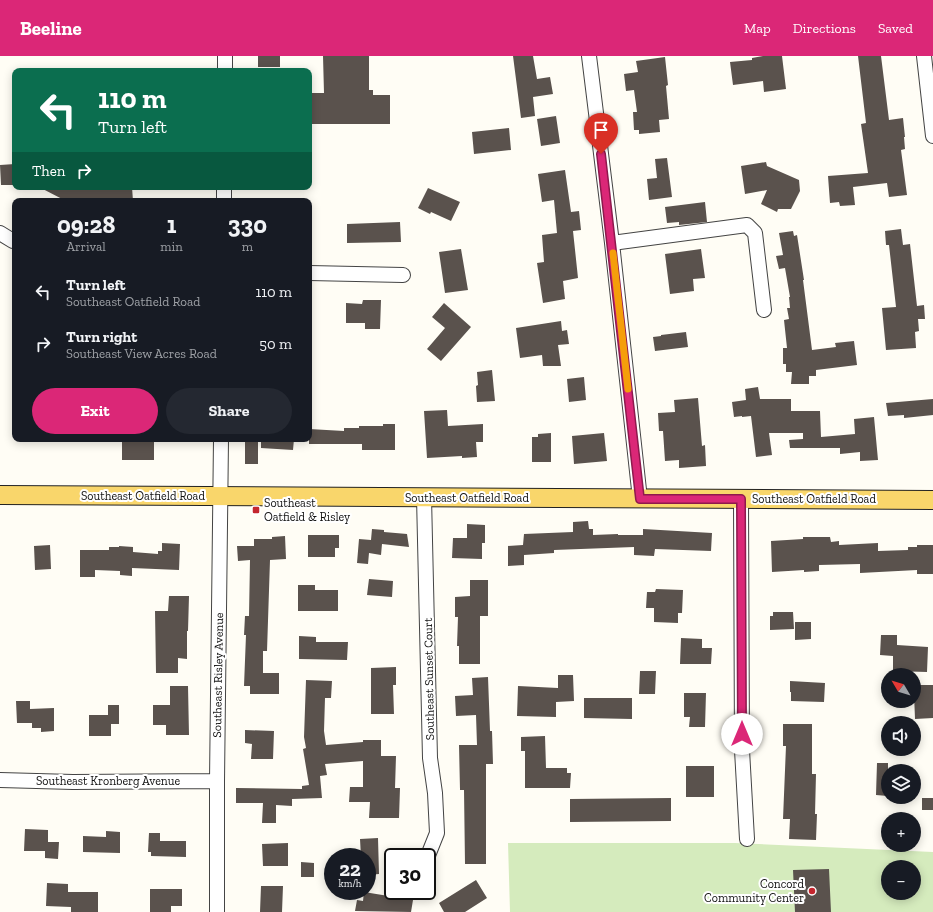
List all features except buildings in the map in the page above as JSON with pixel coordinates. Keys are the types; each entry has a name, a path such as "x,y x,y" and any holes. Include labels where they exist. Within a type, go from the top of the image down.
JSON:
{"main road":[{"name":"Southeast Oatfield Road","path":"0,495 933,500"}],"street":[{"path":"225,56 225,68"},
{"path":"589,56 612,243 640,499"},
{"path":"924,56 933,136"},
{"path":"612,243 747,225 755,232 764,310"},
{"path":"0,233 12,240"},
{"path":"312,273 403,275"},
{"name":"Southeast Risley Avenue","path":"217,912 221,442"},
{"name":"Southeast Sunset Court","path":"424,497 430,758 435,793 436,833 431,848"},
{"path":"741,499 742,750 747,839"},
{"name":"Southeast Kronberg Avenue","path":"0,780 73,782 217,781"}],"green space":[{"path":"508,843 735,843 881,850 881,852 933,852 933,912 510,912"}],"slow traffic":[{"path":"613,253 628,389"}],"place":[{"name":"Southeast Oatfield & Risley","path":"256,510"},
{"name":"Concord Community Center","path":"812,891"}],"route":[{"path":"601,154 640,499 741,499 742,734"}]}
